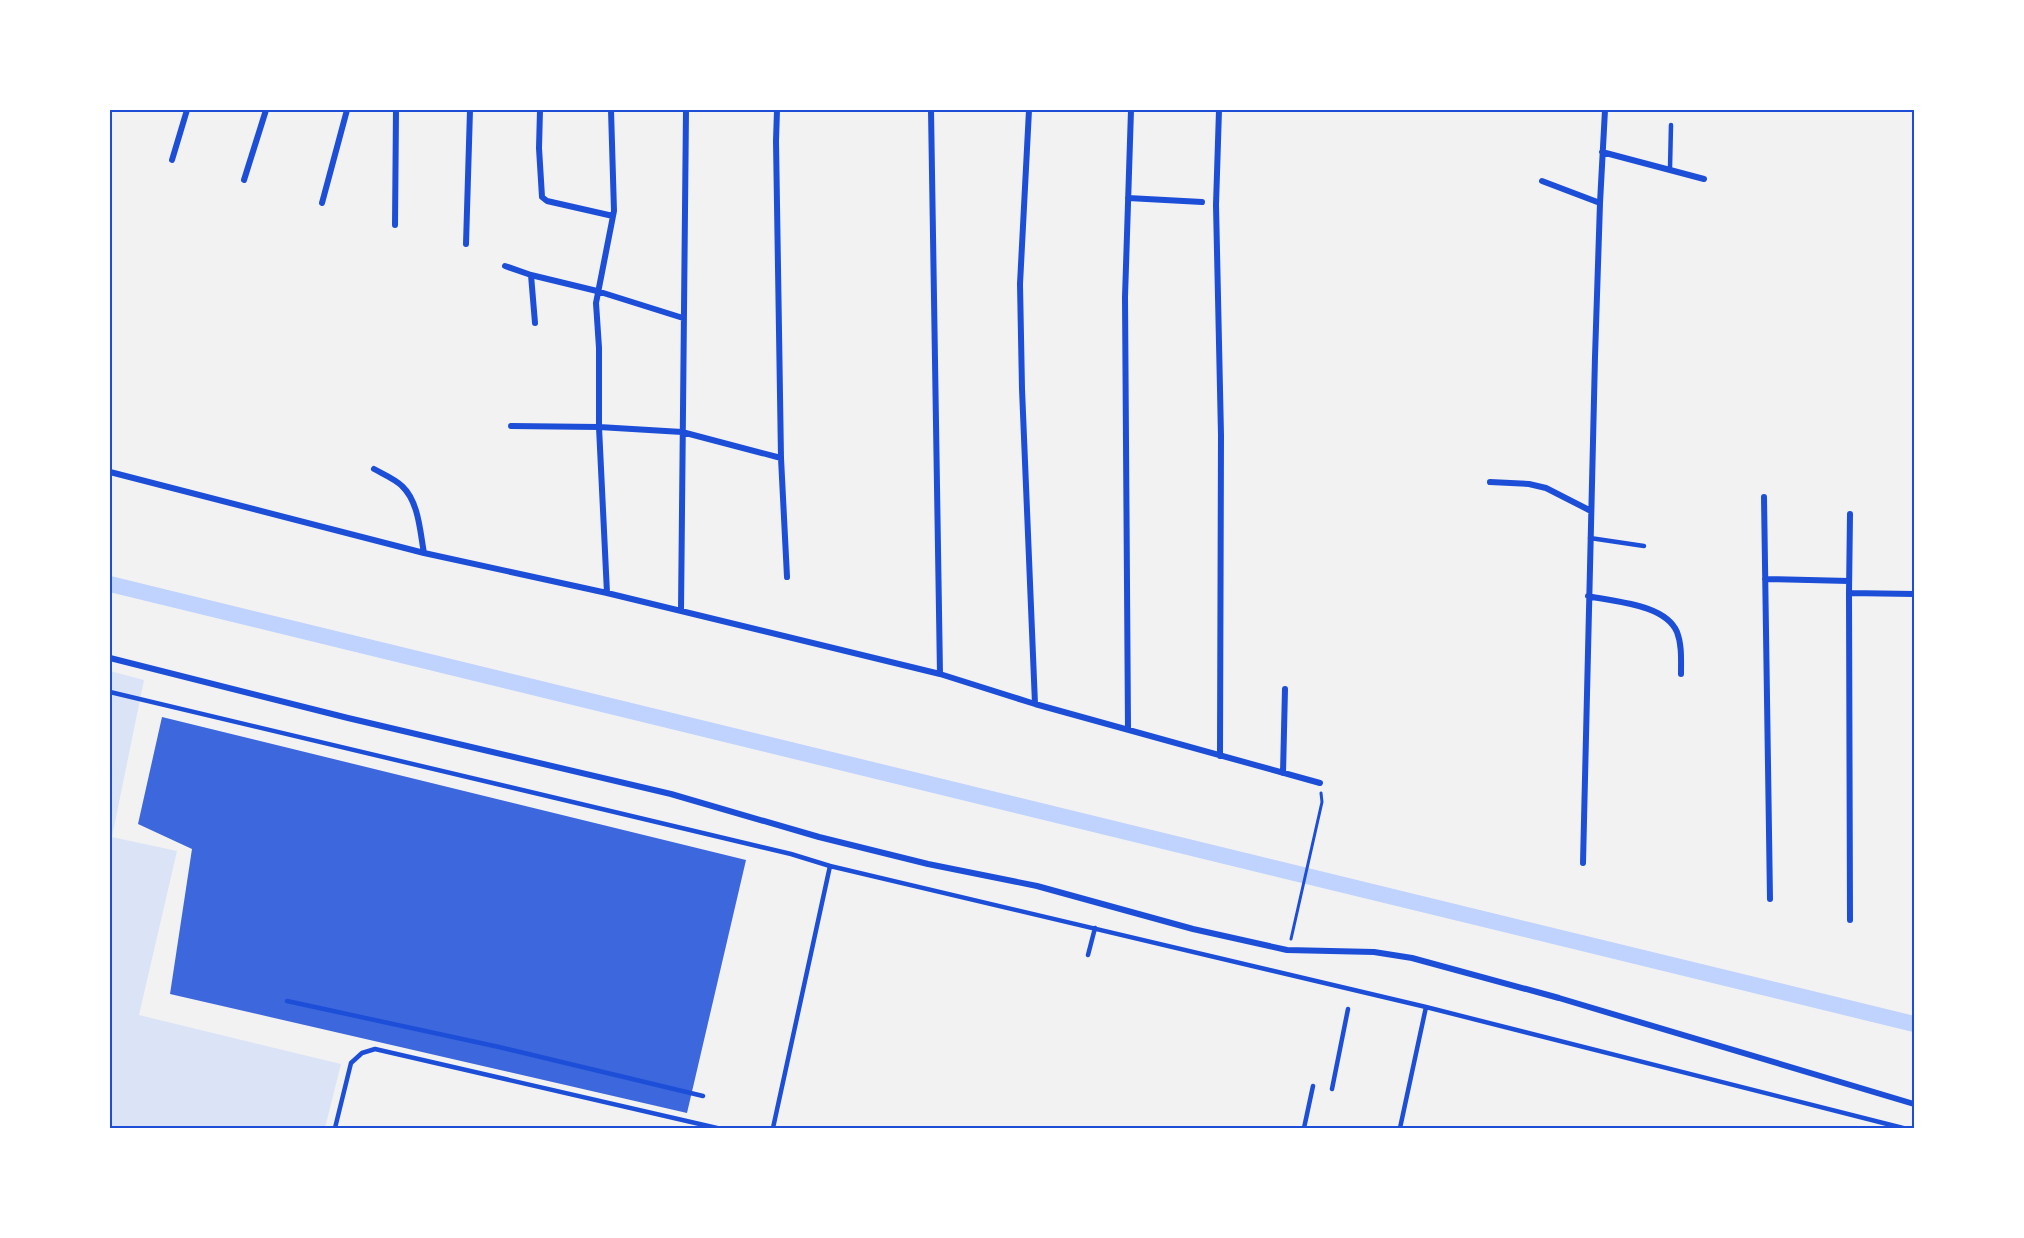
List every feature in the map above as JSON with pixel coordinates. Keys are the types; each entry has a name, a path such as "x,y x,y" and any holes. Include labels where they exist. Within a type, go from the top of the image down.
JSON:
{"street":[{"path":"171,160 187,110"},
{"path":"244,180 266,110"},
{"path":"322,203 347,110"},
{"path":"395,225 396,110"},
{"path":"466,244 470,110"},
{"path":"540,110 539,148 542,197 547,201 613,216"},
{"path":"607,593 599,427 597,291 613,216 611,110"},
{"path":"681,611 686,110"},
{"path":"777,110 780,458 787,578"},
{"path":"931,110 930,164 940,674"},
{"path":"1029,110 1020,284 1035,704"},
{"path":"1128,729 1125,297 1131,110"},
{"path":"1220,110 1216,205 1221,435 1220,756"},
{"path":"1583,863 1588,597 1605,110"},
{"path":"1602,152 1670,168 1704,179"},
{"path":"1542,181 1600,203"},
{"path":"1128,198 1202,202"},
{"path":"505,266 597,291 683,318"},
{"path":"531,274 535,324"},
{"path":"511,426 599,427 682,432 780,458"},
{"path":"374,469 402,486 412,500 424,553"},
{"path":"110,472 424,553 607,593 940,674 1035,704 1320,783"},
{"path":"1490,482 1529,484 1546,488 1591,511"},
{"path":"1764,497 1770,899"},
{"path":"1850,514 1850,920"},
{"path":"1765,579 1849,581"},
{"path":"1849,593 1914,594"},
{"path":"1588,597 1653,610 1668,618 1677,632 1681,647 1681,674"},
{"path":"110,658 336,715 671,794 819,837 928,864 1037,886 1193,929 1287,950 1374,952 1412,958 1559,998 1914,1104"},
{"path":"1283,773 1286,689"}],"lane":[{"path":"1670,168 1671,125"},
{"path":"1590,538 1644,546"},
{"path":"110,693 1426,1007 1903,1128"},
{"path":"773,1128 830,866"},
{"path":"1088,955 1095,928"},
{"path":"287,1001 499,1047 703,1096"},
{"path":"1400,1128 1426,1007"},
{"path":"1332,1089 1348,1009"},
{"path":"335,1128 351,1063 362,1053 375,1049 717,1128"},
{"path":"1304,1128 1313,1086"}],"path":[{"path":"1293,933 1322,802"}],"shaded area":[{"path":"110,671 144,680 112,837 177,851 139,1015 341,1064 325,1128 110,1128"}],"building":[{"path":"162,717 746,860 687,1113 170,994 192,849 138,824"}],"waterway":[{"path":"110,584 1914,1024"}]}
